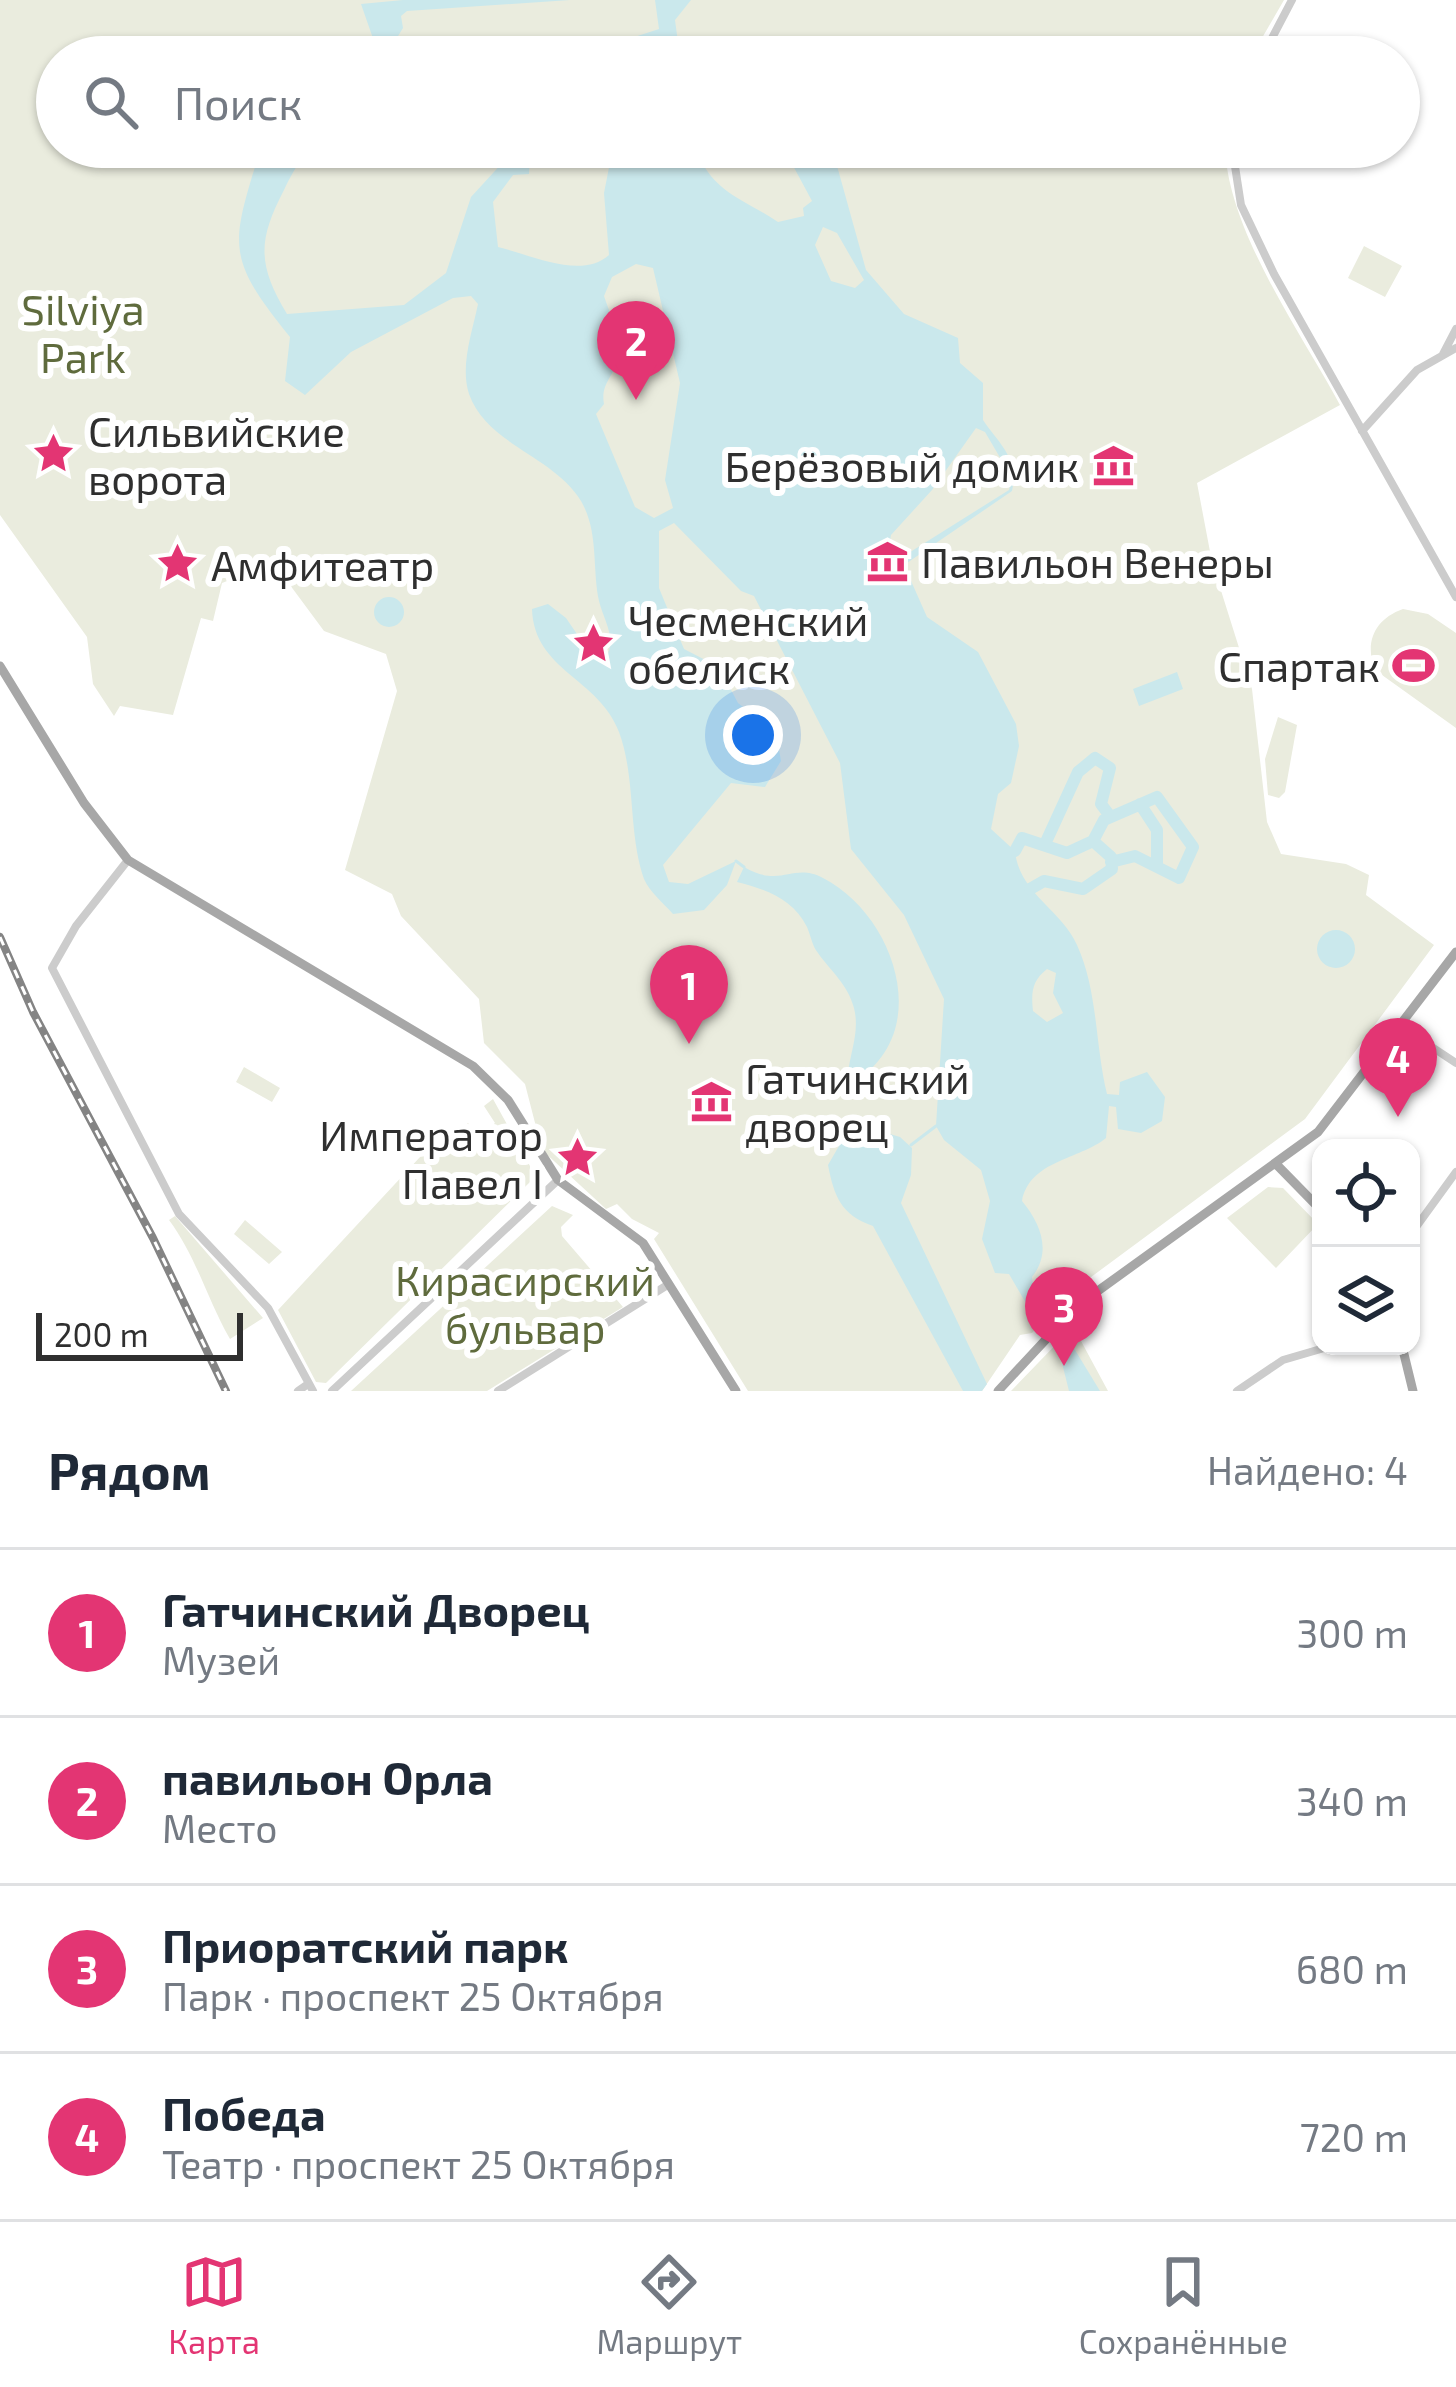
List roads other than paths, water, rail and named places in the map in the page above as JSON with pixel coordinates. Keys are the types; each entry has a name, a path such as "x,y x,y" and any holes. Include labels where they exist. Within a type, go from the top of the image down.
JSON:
{"main road":[{"path":"0,666 84,803 128,860 473,1066 508,1100 558,1180 643,1243 736,1391"},
{"path":"998,1391 1066,1316 1324,1126 1456,952"},
{"path":"1276,1164 1312,1201"},
{"path":"1404,1355 1413,1391"}],"street":[{"path":"1273,36 1292,0"},
{"path":"1235,168 1241,205 1456,597"},
{"path":"1362,431 1417,370 1442,356 1456,337"},
{"path":"1442,356 1456,337"},
{"path":"128,860 76,926 52,968 179,1214 268,1308 311,1387 298,1391"},
{"path":"1400,1026 1456,1063"},
{"path":"1420,1222 1456,1173"},
{"path":"332,1391 558,1180"},
{"path":"498,1391 671,1283"},
{"path":"1238,1391 1282,1360 1312,1351"}],"water":[{"path":"570,0 407,11 401,16 403,28 398,36 372,36 361,4"},
{"path":"655,0 691,0 675,20 677,36 638,36 659,29"},
{"path":"255,168 296,168 269,223 264,252 270,281 287,314 404,305 446,273 471,197 498,168 529,168 529,174 513,175 493,202 498,247 571,266 598,262 609,255 604,193 609,168 706,168 740,200 778,222 804,216 803,208 812,201 794,168 838,168 866,270 904,314 958,338 960,363 983,383 983,420 1007,452 1013,470 1012,491 904,565 927,617 978,652 1016,724 1019,746 1011,783 998,794 991,829 1015,851 1024,878 1077,945 1089,981 1107,1094 1119,1095 1120,1082 1147,1072 1165,1097 1162,1121 1141,1133 1118,1129 1116,1107 1109,1106 1106,1138 1045,1169 1027,1187 1022,1201 1039,1229 1043,1248 1032,1277 1038,1324 1009,1274 995,1273 982,1239 990,1201 981,1170 944,1140 936,1126 944,999 904,915 851,849 840,763 754,596 741,591 674,523 659,531 659,588 684,649 719,667 738,703 776,732 781,761 765,787 731,783 663,865 669,882 688,884 736,861 727,885 704,910 673,914 644,879 619,732 610,714 555,661 535,630 532,609 548,604 566,618 594,659 605,659 609,652 593,538 581,501 555,472 490,426 469,394 466,361 478,304 471,296 453,298 351,352 305,395 285,381 290,337 244,266 240,228","holes":["823,227 837,233 864,280 855,288 831,281 815,245","636,264 653,268 680,383 665,480 673,508 654,518 635,507 596,414 604,404 604,390 619,349 604,296 612,277","976,428 985,432 1012,478 1009,490 880,571 877,562 888,552 891,535 932,490","1047,969 1056,973 1053,993 1063,1013 1047,1022 1033,1011 1032,998 1038,978"]},
{"path":"389,597 400,601 404,612 400,623 389,627 378,623 374,612 378,601"},
{"path":"1177,672 1183,689 1139,706 1133,689"},
{"path":"744,867 768,876 803,873 823,878 847,894 884,943 899,1000 895,1029 883,1055 861,1077 848,1074 856,1025 847,992 794,909 768,892 737,882"},
{"path":"1336,930 1349,936 1355,949 1349,962 1336,968 1323,962 1317,949 1323,936"},
{"path":"870,1128 900,1137 912,1148 911,1175 901,1203 987,1384 982,1391 963,1391 873,1226 853,1216 836,1195 828,1165 843,1139"},
{"path":"1072,1345 1100,1391 1069,1391 1059,1351"}],"waterway":[{"path":"1045,844 1078,772 1095,758 1110,768 1101,804 1110,816"},
{"path":"1093,841 1104,820 1157,797 1193,847 1179,878 1135,856 1111,862"},
{"path":"1140,804 1157,830 1157,867"},
{"path":"1015,851 1022,838 1067,853 1093,841 1111,857 1112,869 1083,889 1044,881 1030,889"},
{"path":"736,861 744,867"},
{"path":"911,1145 936,1126"},
{"path":"1038,1324 1059,1351"}],"railway":[{"path":"0,937 33,1012 153,1238 226,1391"}],"place":[{"name":"павильон Орла","path":"636,400"},
{"name":"Сильвийские ворота","path":"54,454"},
{"name":"Берёзовый домик","path":"1113,465"},
{"name":"Павильон Венеры","path":"887,561"},
{"name":"Амфитеатр","path":"177,564"},
{"name":"Чесменский обелиск","path":"594,643"},
{"name":"Спартак","path":"1414,665"},
{"name":"Гатчинский Дворец","path":"689,1044"},
{"name":"Гатчинский дворец","path":"711,1101"},
{"name":"Победа","path":"1398,1117"},
{"name":"Император Павел I","path":"577,1158"},
{"name":"Приоратский парк","path":"1064,1366"}],"park label":[{"name":"Silviya Park","path":"83,332"},
{"name":"Кирасирский бульвар","path":"525,1303"}]}
